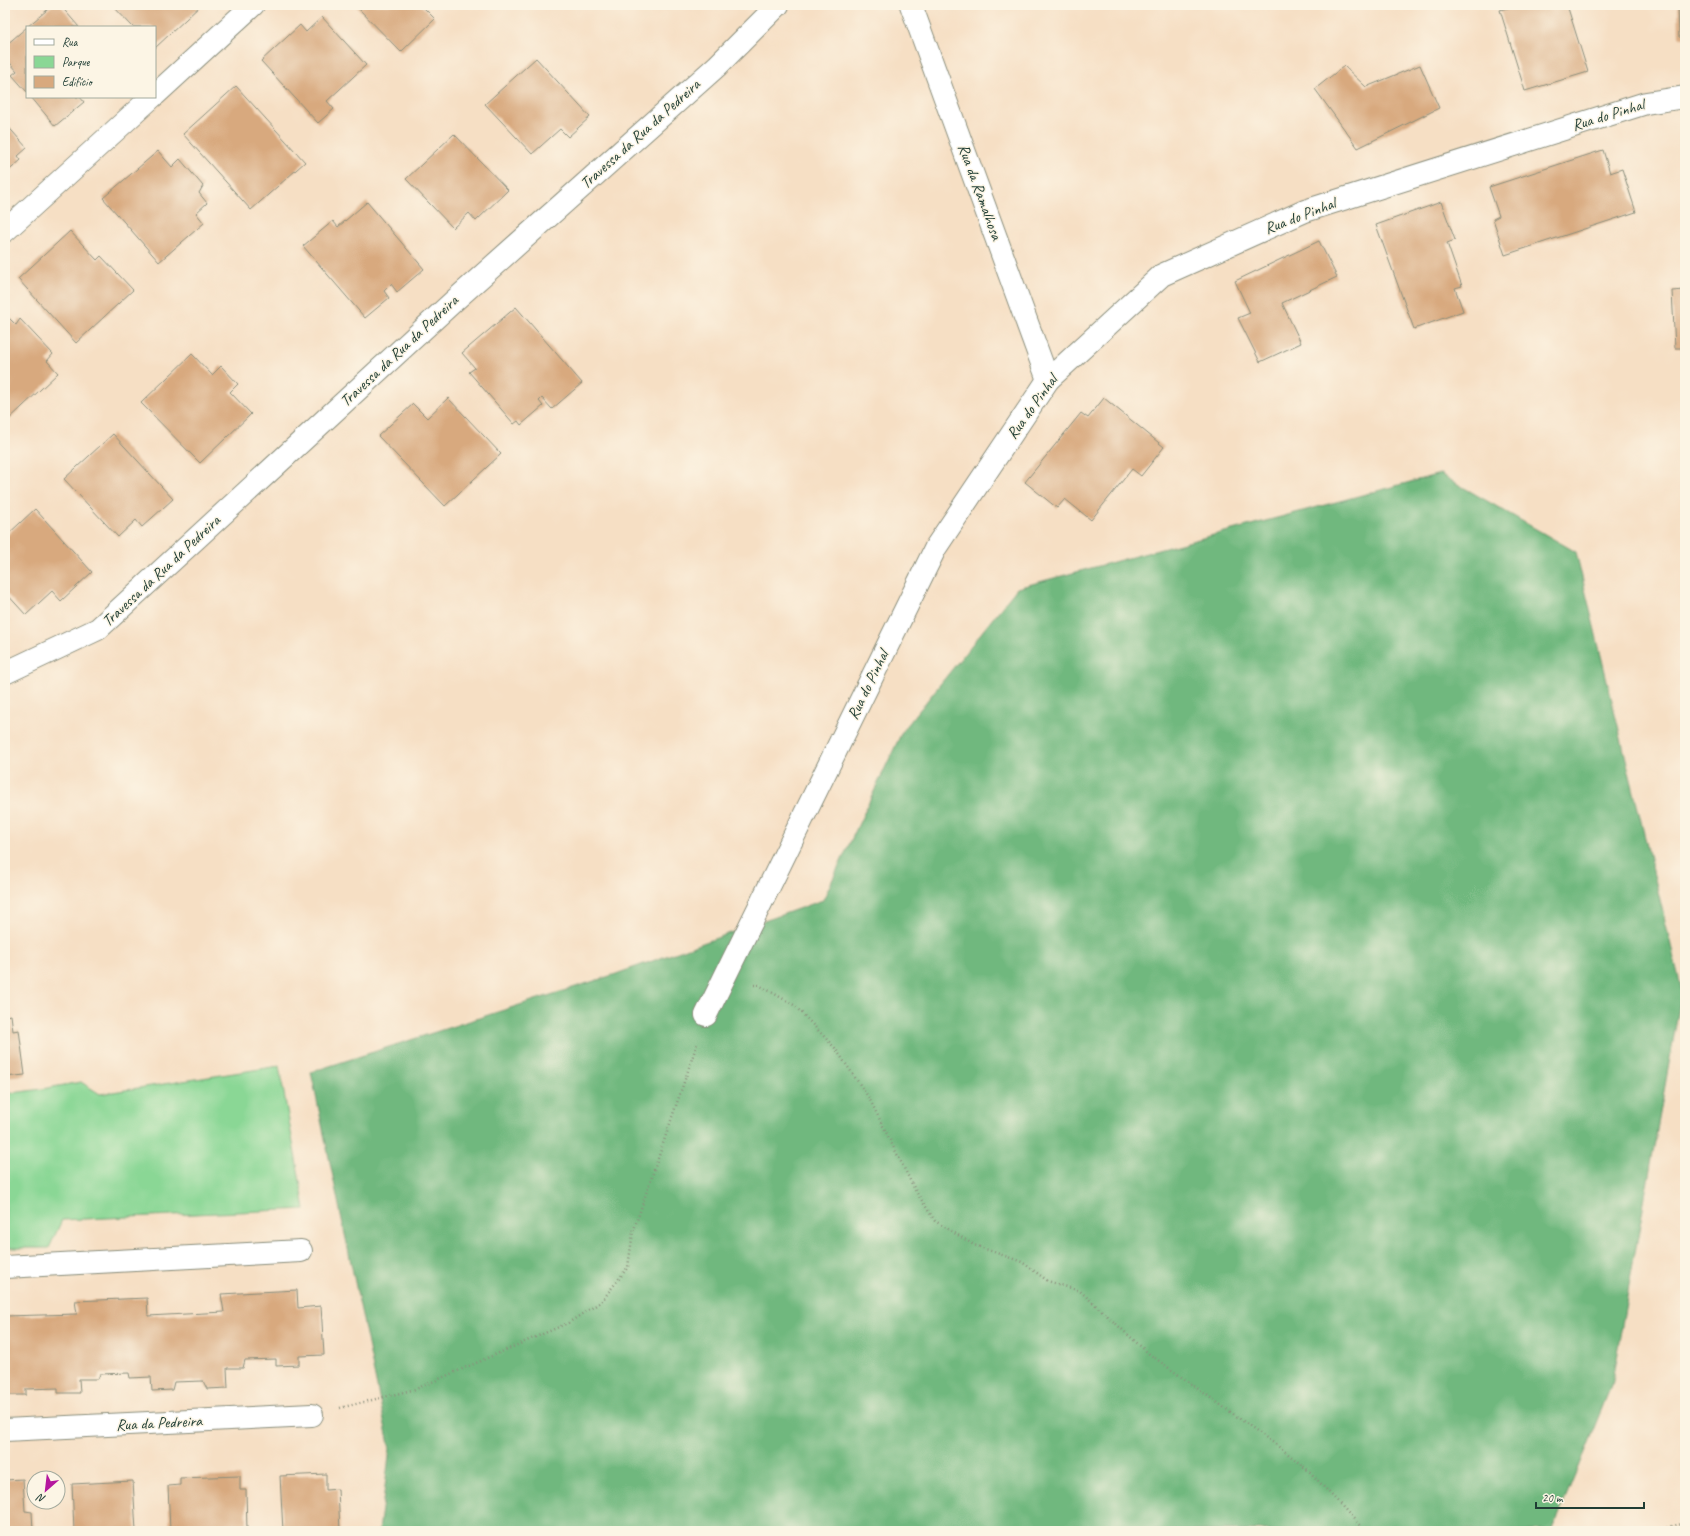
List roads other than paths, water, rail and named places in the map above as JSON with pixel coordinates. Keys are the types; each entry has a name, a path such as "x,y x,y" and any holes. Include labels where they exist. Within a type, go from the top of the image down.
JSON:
{"street":[{"path":"156,94 253,5"},
{"name":"Travessa da Rua da Pedreira","path":"5,673 98,629 455,300 717,66 778,5"},
{"name":"Rua da Ramalhosa","path":"912,5 1048,380"},
{"path":"5,231 151,98"},
{"name":"Rua do Pinhal","path":"706,1015 936,547 1048,380 1162,275 1305,211 1646,103 1685,98"},
{"path":"5,1266 301,1251"},
{"name":"Rua da Pedreira","path":"5,1430 312,1415"}]}
